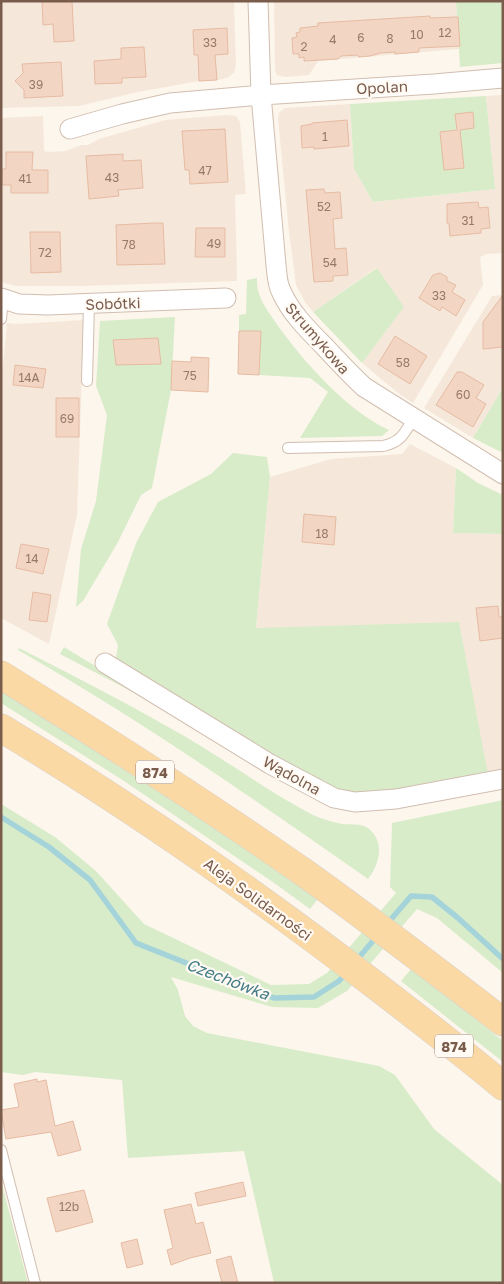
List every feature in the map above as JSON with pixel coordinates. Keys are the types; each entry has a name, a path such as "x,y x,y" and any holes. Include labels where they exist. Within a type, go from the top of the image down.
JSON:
{"main road":[{"name":"874","path":"1,675 144,765 305,874 503,1022"},
{"name":"Aleja Solidarności","path":"1,728 152,824 279,913 405,1008 503,1086"}],"street":[{"name":"Strumykowa","path":"258,1 260,95 278,284 284,297 308,330 356,380 413,419 503,474"},
{"name":"Opolan","path":"70,128 170,103 503,78"},
{"name":"Sobótki","path":"2,298 20,304 48,305 226,298"},
{"name":"Wądolna","path":"105,663 270,764 334,798 355,802 396,799 503,779"}],"lane":[{"path":"1,319 2,298"},
{"path":"87,381 90,304"},
{"path":"288,448 383,446 394,444 402,437 413,419"},
{"path":"1,1150 34,1283"}],"shaded area":[{"path":"1,1 234,1 236,65 234,73 227,78 138,92 79,106 1,108"},
{"path":"274,1 456,1 459,49 318,61 309,75 285,77 277,75 275,71"},
{"path":"503,95 503,253 487,254 480,257 483,285 413,403 362,363 403,308 376,268 313,312 296,285 289,232 279,113 285,108 350,104 354,169 373,202 495,189 486,96"},
{"path":"227,115 236,116 240,122 246,194 235,195 237,281 81,286 16,286 1,282 1,118 43,116 44,151 48,152 66,151 81,145 88,145 99,139 165,120"},
{"path":"503,295 503,387 473,438 424,408 492,296"},
{"path":"84,320 77,515 49,644 1,618 1,385 7,323"},
{"path":"410,444 456,468 453,533 503,534 503,771 488,774 256,629 270,477 331,459 402,454"}],"green space":[{"path":"456,1 503,1 503,63 460,67"},
{"path":"486,96 495,189 373,202 354,169 350,104"},
{"path":"377,268 404,307 362,363 313,312"},
{"path":"257,278 257,286 263,303 287,338 312,368 341,397 373,421 389,430 382,436 300,438 328,392 310,378 259,375 260,331 239,331 239,315 246,314 247,280"},
{"path":"175,317 171,390 152,488 141,495 118,542 83,601 76,607 81,549 96,501 107,415 96,386 100,321"},
{"path":"503,387 503,453 473,438"},
{"path":"233,453 267,457 270,477 256,628 459,622 488,774 400,790 348,794 328,787 305,774 118,663 116,657 118,645 107,624 136,543 158,502 211,474"},
{"path":"456,468 478,483 503,495 503,534 453,533"},
{"path":"64,647 169,711 60,654"},
{"path":"19,648 170,728 313,815 338,823 365,826 374,834 379,847 378,860 372,873 368,879 196,760 63,676 18,650"},
{"path":"1,686 320,896 310,909 124,781 1,703"},
{"path":"503,800 503,973 437,918 417,909 347,991 318,1008 272,1007 171,977 178,990 185,1016 193,1026 207,1033 379,1066 395,1075 434,1129 503,1185 503,1283 274,1283 244,1151 128,1158 122,1080 35,1072 23,1075 1,1072 1,804 55,837 96,871 144,924 271,985 309,984 327,973 396,893 390,887 392,823"},
{"path":"412,968 503,1041 503,1062 401,981"},
{"path":"1,1181 28,1283 1,1283"}],"building":[{"path":"42,1 72,1 74,41 54,42 53,24 43,25"},
{"path":"430,16 430,18 458,17 460,46 419,48 419,52 380,53 359,57 357,55 341,56 338,59 304,61 304,57 299,58 299,54 293,54 292,38 297,37 296,33 300,32 300,28 318,26 318,23"},
{"path":"227,28 228,54 215,55 217,80 199,81 198,55 194,55 193,30"},
{"path":"144,47 146,77 122,78 122,83 95,84 94,61 121,59 121,48"},
{"path":"61,62 63,96 24,98 24,90 15,81 23,73 22,64"},
{"path":"473,112 474,128 460,130 464,168 444,170 440,132 457,130 455,114"},
{"path":"347,120 349,146 314,149 314,147 302,148 301,126 312,123"},
{"path":"225,129 228,182 190,184 189,170 185,170 182,131"},
{"path":"6,152 33,152 32,170 48,170 48,193 11,193 11,185 2,185 2,169 6,169"},
{"path":"123,154 123,161 141,160 143,188 118,190 119,196 89,199 86,156"},
{"path":"324,189 325,193 340,192 342,218 333,219 335,249 346,248 348,275 333,276 333,281 314,282 306,190"},
{"path":"478,202 479,208 488,207 490,228 481,229 481,233 450,236 449,224 447,223 447,204"},
{"path":"163,223 165,264 117,265 116,225"},
{"path":"196,228 225,228 225,257 195,257"},
{"path":"30,232 60,232 61,272 31,273"},
{"path":"440,273 447,277 447,281 456,285 452,292 465,300 456,316 442,307 440,311 419,298 433,275"},
{"path":"503,295 503,347 483,349 483,322"},
{"path":"239,331 261,331 259,375 238,374"},
{"path":"395,336 427,356 410,384 378,364"},
{"path":"158,338 161,364 116,365 113,340"},
{"path":"191,357 209,358 208,392 171,390 172,361 191,362"},
{"path":"15,365 46,369 43,388 13,385"},
{"path":"457,372 462,372 484,385 476,398 486,404 473,427 436,405"},
{"path":"56,398 79,398 79,437 56,437"},
{"path":"304,514 336,517 334,545 302,542"},
{"path":"21,544 49,549 43,574 16,568"},
{"path":"33,592 51,595 47,622 29,620"},
{"path":"498,606 499,617 503,617 503,638 480,641 476,608"},
{"path":"37,1079 37,1082 46,1080 55,1126 73,1121 81,1150 58,1156 51,1132 6,1139 1,1110 19,1107 14,1084"},
{"path":"243,1182 246,1196 198,1206 195,1193"},
{"path":"84,1190 93,1222 56,1232 47,1198"},
{"path":"191,1204 196,1224 203,1222 211,1253 171,1265 167,1250 173,1248 164,1210"},
{"path":"137,1239 143,1264 127,1268 121,1243"},
{"path":"231,1256 238,1283 222,1283 216,1260"}],"waterway":[{"name":"Czechówka","path":"1,817 49,847 90,880 136,943 274,998 314,997 339,981 346,973"},
{"name":"Czechówka","path":"387,924 411,896 432,897 503,959"},
{"name":"Czechówka","path":"355,962 378,935"}]}
